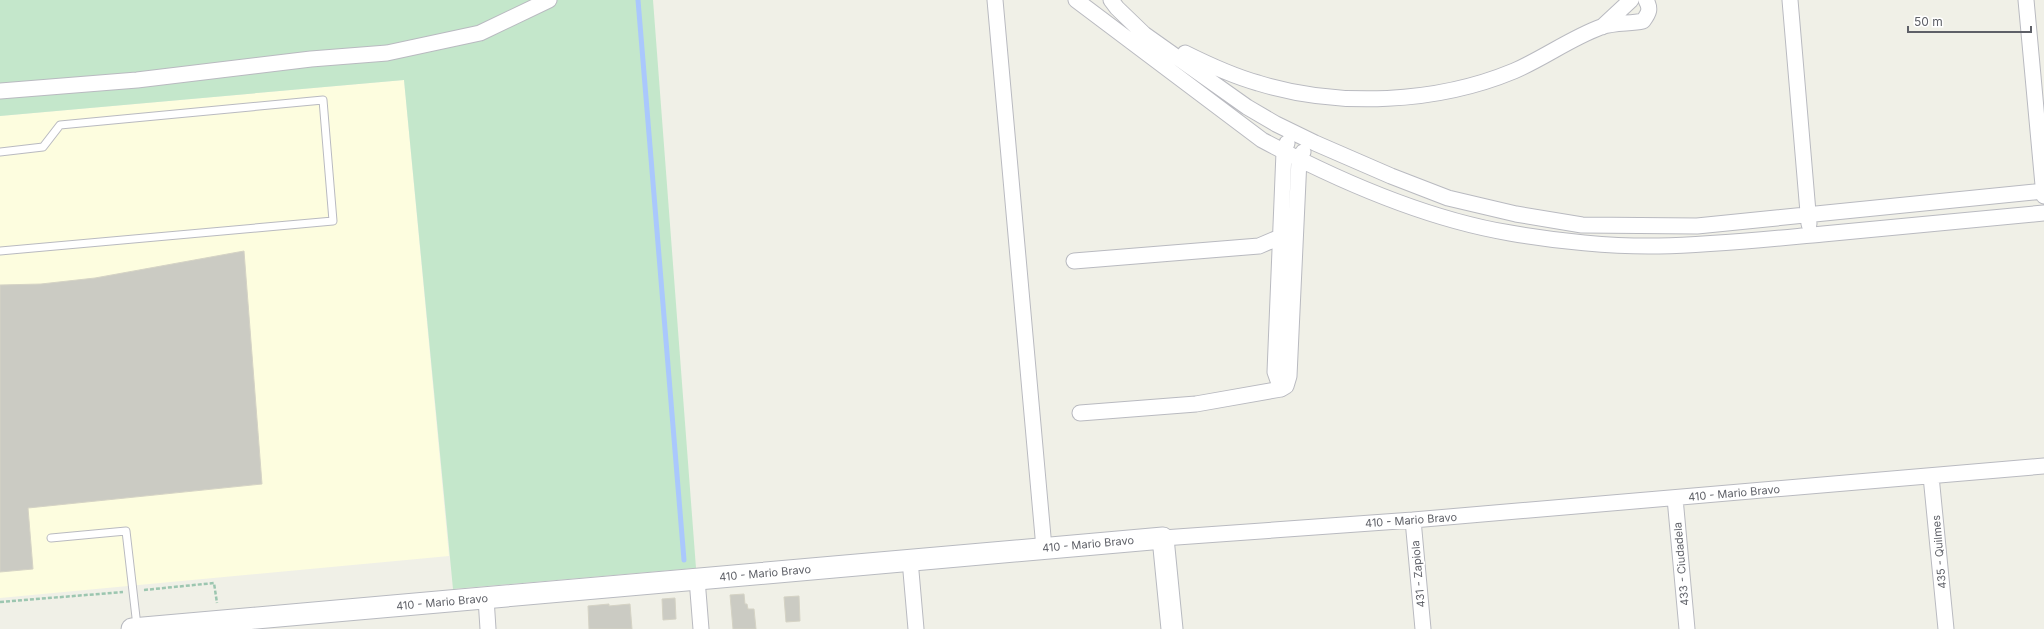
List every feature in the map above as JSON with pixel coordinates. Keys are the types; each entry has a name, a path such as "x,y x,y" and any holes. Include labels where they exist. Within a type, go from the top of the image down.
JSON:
{"street":[{"path":"0,91 137,80 311,59 387,53 480,32 549,0"},
{"path":"995,0 1044,548"},
{"path":"1076,0 1247,107 1308,140 1391,176 1448,198 1516,214 1582,225 1697,226 2044,191"},
{"path":"1111,0 1139,39 1262,140 1299,159 1372,191 1440,216 1510,233 1595,243 1657,246 1717,243 2044,213"},
{"path":"1139,39 1259,84 1299,93 1383,99 1427,95 1475,85 1515,70 1602,27 1631,0"},
{"path":"1602,27 1643,21 1649,14 1650,8 1646,0"},
{"path":"1790,0 1810,235"},
{"path":"2026,0 2044,196"},
{"path":"1281,388 1275,372 1280,237 1284,152 1291,131"},
{"path":"1080,413 1196,404 1286,386 1288,376 1299,159 1308,140"},
{"path":"1074,261 1259,246 1280,237 1295,239"},
{"name":"410 - Mario Bravo","path":"132,629 275,623 486,598 1044,548 1413,520 2044,466"},
{"name":"435 - Quilmes","path":"1932,476 1946,629"},
{"name":"433 - Ciudadela","path":"1675,498 1687,629"},
{"name":"431 - Zapiola","path":"1413,520 1423,629"},
{"path":"1163,538 1172,629"},
{"path":"910,560 916,629"},
{"path":"697,579 701,629"},
{"path":"486,598 488,629"}],"lane":[{"path":"0,152 43,147 60,125 324,100 333,221 0,251"},
{"path":"51,538 126,530 137,628"}],"path":[{"path":"0,602 214,583"}],"shaded area":[{"path":"0,0 653,0 696,568 453,589 404,80 0,116"},
{"path":"404,80 449,556 0,598 0,116"}],"building":[{"path":"244,251 262,484 28,508 33,569 0,572 0,285 41,284 95,278"},
{"path":"744,594 745,604 747,604 748,609 754,609 756,629 733,629 730,595"},
{"path":"799,596 800,621 786,622 784,597"},
{"path":"675,598 676,619 663,620 662,599"},
{"path":"609,604 609,606 630,604 632,629 589,629 588,606"}],"waterway":[{"path":"638,0 684,560"}]}
